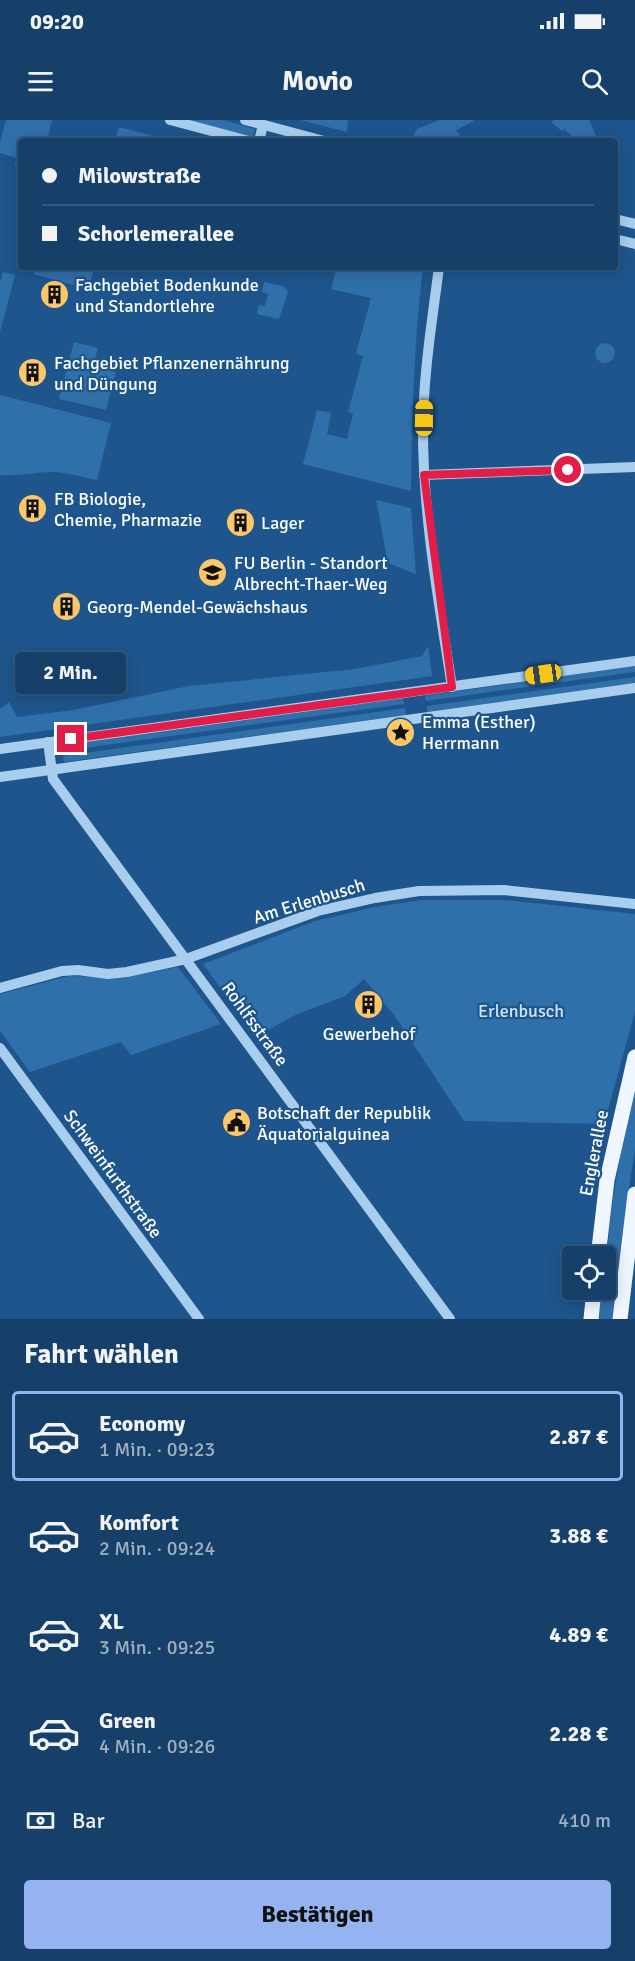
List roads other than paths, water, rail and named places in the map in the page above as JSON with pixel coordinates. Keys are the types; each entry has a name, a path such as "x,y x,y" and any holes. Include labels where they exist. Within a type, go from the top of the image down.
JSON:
{"main road":[{"name":"Englerallee","path":"599,1246 607,1180 635,1057"},
{"path":"620,1319 635,1194"},
{"path":"591,1319 593,1300"}],"street":[{"path":"170,120 238,138"},
{"path":"245,120 312,138"},
{"path":"260,138 262,125"},
{"path":"618,220 635,224"},
{"path":"618,240 635,244"},
{"path":"439,270 426,377 423,430 424,475 452,687"},
{"path":"424,475 635,467"},
{"path":"0,749 635,661"},
{"path":"0,777 635,688"},
{"name":"Rohlfsstraße","path":"48,742 53,779 450,1319"},
{"name":"Am Erlenbusch","path":"0,988 62,971 78,970 108,974 186,959 318,911 419,891 504,890 635,904"},
{"name":"Schweinfurthstraße","path":"0,1048 199,1319"}],"place":[{"name":"Fachgebiet Bodenkunde und Standortlehre","path":"54,295"},
{"name":"Fachgebiet Pflanzenernährung und Düngung","path":"33,373"},
{"name":"FB Biologie, Chemie, Pharmazie","path":"33,509"},
{"name":"Lager","path":"240,523"},
{"name":"FU Berlin - Standort Albrecht-Thaer-Weg","path":"213,573"},
{"name":"Georg-Mendel-Gewächshaus","path":"66,607"},
{"name":"Emma (Esther) Herrmann","path":"401,732"},
{"name":"Gewerbehof","path":"369,1005"},
{"name":"Botschaft der Republik Äquatorialguinea","path":"236,1123"}],"park label":[{"name":"Erlenbusch","path":"521,1011"}]}
